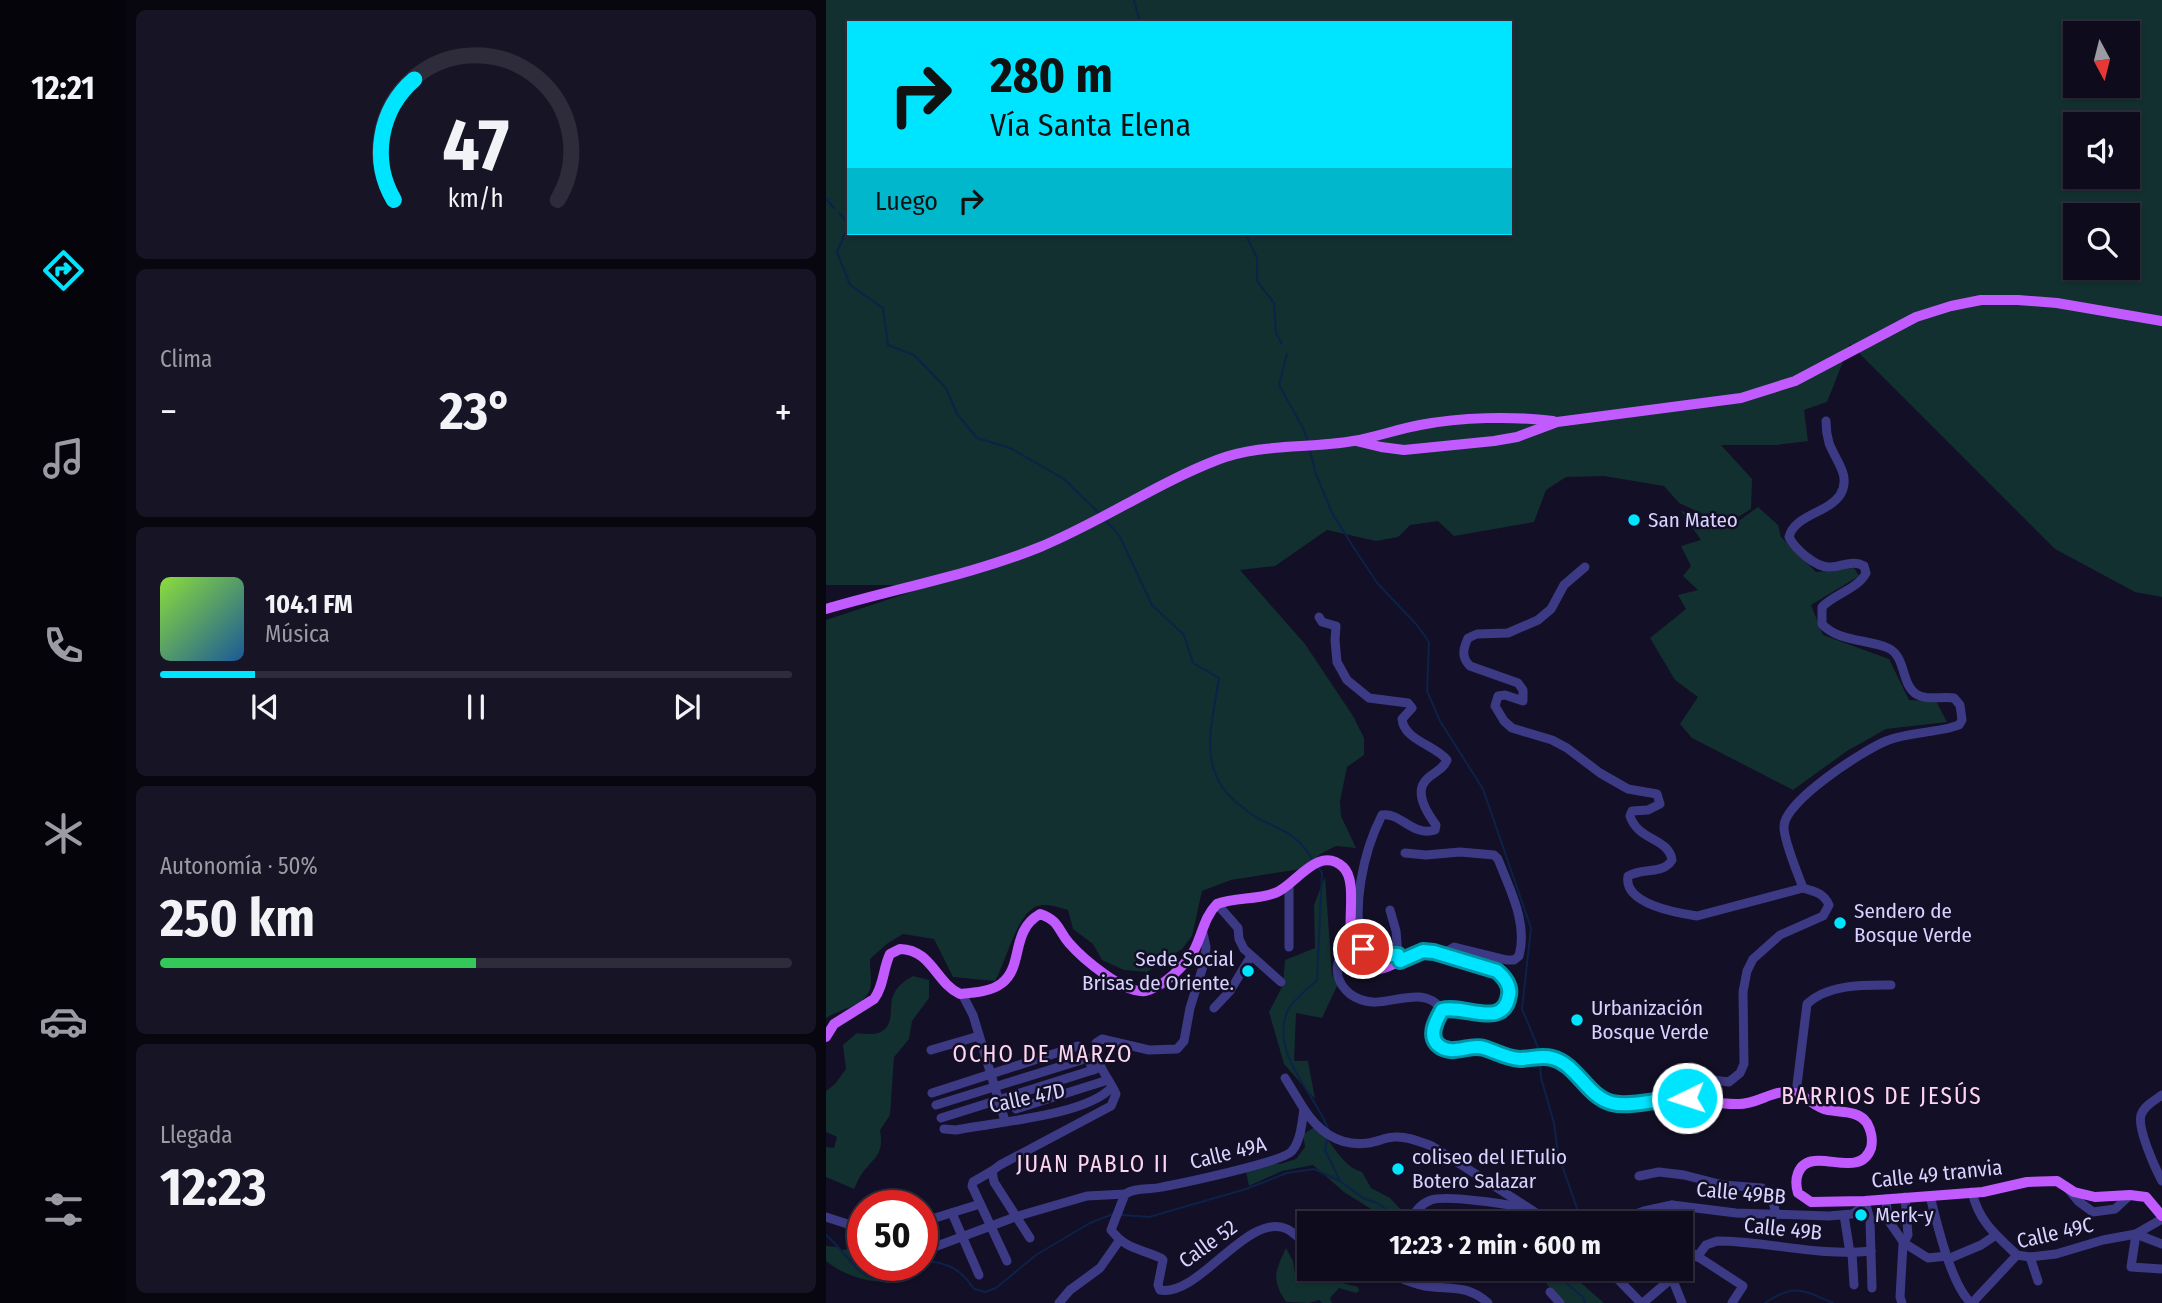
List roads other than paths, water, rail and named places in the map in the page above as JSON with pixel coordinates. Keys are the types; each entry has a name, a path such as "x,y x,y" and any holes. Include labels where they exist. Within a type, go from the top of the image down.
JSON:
{"main road":[{"path":"826,609 990,565 1041,547 1175,477 1221,459 1262,449 1353,441 1421,425 1523,418 1559,422 1707,404 1768,391 1822,368 1891,329 1931,312 1981,300 2057,303 2162,321"},
{"path":"1523,418 1530,432"},
{"path":"1517,437 1515,423 1523,418"},
{"path":"1353,441 1395,449 1517,437 1559,422"},
{"path":"1381,447 1391,432"},
{"path":"1391,432 1397,438 1395,449"},
{"path":"826,1037 834,1024 874,999 879,993 887,961 895,951 906,949 923,956 944,984 962,994 987,990 1002,983 1011,969 1025,926 1040,914 1056,922 1066,940 1096,968 1138,991 1155,987 1192,956 1203,933 1206,917 1217,904 1275,893 1314,864 1336,862 1345,868 1349,879 1352,943 1357,960 1366,967 1377,969 1399,958 1423,951 1497,971 1509,987 1506,1005 1497,1013 1487,1016 1451,1007 1442,1010 1433,1028 1437,1045 1455,1051 1477,1046 1509,1057 1555,1058 1564,1063 1599,1097 1613,1103 1687,1098 1737,1104 1773,1093 1796,1093"},
{"name":"Calle 49 tranvia","path":"1796,1093 1819,1108 1853,1113 1862,1118 1871,1134 1871,1148 1855,1163 1815,1160 1800,1169 1796,1176 1798,1193 1811,1202 1930,1196 2057,1181 2074,1192 2095,1197 2130,1195 2146,1198 2162,1217"}],"street":[{"path":"1802,888 1784,833 1784,823 1794,804 1842,767 1886,741 1949,728 1959,725 1962,720 1961,705 1954,698 1923,697 1915,694 1892,650 1830,632 1822,624 1822,607 1827,601 1859,582 1866,573 1864,566 1857,563 1822,566 1790,540 1792,527 1836,500 1843,487 1842,467 1830,446 1826,421"},
{"path":"1585,567 1564,585 1551,609 1538,620 1508,633 1477,634 1468,638 1463,653 1470,666 1518,683 1523,690 1523,701 1505,695 1498,696 1494,706 1497,713 1512,728 1559,744 1628,789 1657,794 1661,804 1632,811 1630,816 1638,831 1664,845 1672,855 1672,860 1660,870 1634,872 1628,876 1631,892 1639,899 1697,916 1802,888 1825,898 1829,905 1828,910 1811,923 1780,935 1753,959 1747,971 1743,992 1744,1060 1740,1073 1729,1082 1696,1079 1690,1083 1687,1098"},
{"path":"1319,617 1325,624 1336,626 1337,662 1347,680 1369,698 1408,702 1412,708 1402,719 1403,726 1409,734 1446,758 1445,765 1425,780 1422,789 1426,809 1436,824 1435,830 1426,832 1405,825 1386,814 1382,815 1378,824 1361,883 1358,926 1363,949 1368,954 1399,958 1390,910"},
{"path":"1405,853 1480,853 1494,855 1498,859 1519,915 1522,934 1519,956 1514,960 1507,960 1454,947 1449,950 1447,956"},
{"path":"1289,884 1289,947"},
{"path":"1217,904 1238,928 1241,944 1281,982"},
{"path":"1097,1069 1096,1043 1102,1039 1149,1050 1177,1049 1184,1041 1189,1008 1205,960 1203,933"},
{"path":"1352,943 1342,952 1338,961 1340,984 1347,991 1360,1000 1373,1004 1403,998 1429,999 1437,1003 1442,1010"},
{"path":"1214,1008 1230,991 1251,956"},
{"path":"1796,1093 1807,1004 1822,995 1849,986 1891,985"},
{"path":"962,994 973,1015 1005,1121"},
{"path":"931,1051 979,1036"},
{"path":"932,1093 1078,1046"},
{"path":"936,1105 1088,1058 1116,1094 1111,1106 973,1182 972,1186 1007,1261"},
{"path":"941,1118 1097,1069"},
{"path":"1285,1077 1313,1122 1328,1134 1345,1143 1359,1144 1393,1137 1411,1138 1454,1158 1532,1211"},
{"path":"1016,1109 1110,1084"},
{"name":"Calle 47D","path":"944,1129 956,1130 1057,1112 1100,1098 1110,1084"},
{"path":"2162,1095 2144,1109 2140,1119 2162,1181"},
{"name":"Calle 49A","path":"938,1247 1018,1216 1087,1196 1125,1194 1158,1188 1283,1157 1291,1153 1297,1143 1304,1109"},
{"path":"1639,1176 1659,1172 1723,1185 1762,1188 1772,1197 1776,1215"},
{"path":"992,1173 994,1182 1030,1238"},
{"path":"1972,1192 1976,1209 1984,1222 2017,1255"},
{"path":"1059,1303 1070,1290 1100,1268 1119,1241 1111,1230 1125,1194"},
{"path":"1930,1196 1947,1257 1962,1291 1972,1303"},
{"path":"1905,1197 1908,1236 1904,1243 1901,1300 1909,1303"},
{"path":"1414,1211 1432,1199 1486,1201 1526,1207"},
{"path":"1886,1199 1888,1220 1904,1243 1928,1258 1947,1257 1981,1245 1996,1235"},
{"path":"1854,1285 1844,1215 1860,1209 1865,1201"},
{"path":"1865,1201 1870,1220 1872,1288"},
{"path":"938,1217 980,1204"},
{"path":"1668,1211 1672,1205"},
{"name":"Calle 49BB","path":"1644,1211 1672,1205 1776,1215 1844,1215"},
{"path":"952,1213 979,1275"},
{"path":"826,1217 847,1223"},
{"path":"2162,1217 2136,1234 2131,1267 2162,1269"},
{"name":"Calle 52","path":"1119,1241 1163,1260 1158,1285 1160,1290 1166,1291 1193,1279 1257,1230 1273,1227 1287,1229 1297,1236"},
{"path":"2136,1234 2162,1244"},
{"name":"Calle 49C","path":"1972,1303 2017,1255 2030,1257 2056,1254 2103,1240 2136,1234"},
{"name":"Calle 49B","path":"1694,1255 1706,1245 1717,1241 1851,1253 1871,1251"},
{"path":"1694,1255 1743,1286 1732,1303"},
{"path":"2030,1257 2038,1281"},
{"path":"1413,1281 1424,1286 1464,1289 1478,1294 1488,1303"},
{"path":"1620,1281 1642,1303 1668,1281"},
{"path":"1673,1281 1682,1303"},
{"path":"1550,1292 1560,1303"}],"waterway":[{"path":"1134,0 1139,21"},
{"path":"826,199 834,208"},
{"path":"839,213 847,222"},
{"path":"847,229 837,252 850,285 883,308 888,345 914,355 946,388 957,414 977,438 1010,448 1064,479 1100,514"},
{"path":"1246,235 1257,258 1257,281 1274,303 1276,333 1282,344"},
{"path":"1287,354 1279,385 1308,442"},
{"path":"1310,451 1332,513 1378,584 1417,625 1429,642 1427,691 1440,721 1483,789 1531,928 1522,1009 1539,1050"},
{"path":"1106,521 1119,535 1152,605 1184,635 1193,663 1219,678 1210,747 1217,778 1227,793 1241,806 1291,836 1313,860"},
{"path":"1318,867 1322,873 1317,980 1289,1008 1283,1028 1289,1059 1329,1131"},
{"path":"1540,1061 1541,1078 1554,1123 1558,1154 1578,1211"},
{"path":"1327,1140 1325,1150 1340,1181"},
{"path":"1122,1215 1149,1217 1246,1189 1287,1173 1314,1169 1340,1181 1363,1198 1388,1211"},
{"path":"938,1263 964,1276 974,1289 985,1292 996,1288 1036,1255 1090,1223 1113,1214"},
{"path":"826,1235 847,1257"},
{"path":"1564,1281 1583,1297 1585,1303"},
{"path":"1765,1303 1791,1291 1806,1292 1833,1303"}],"place":[{"name":"San Mateo","path":"1634,520"},
{"name":"Sendero de Bosque Verde","path":"1840,923"},
{"name":"Sede Social Brisas de Oriente.","path":"1248,971"},
{"name":"Urbanización Bosque Verde","path":"1577,1020"},
{"name":"coliseo del IETulio Botero Salazar","path":"1398,1169"},
{"name":"Merk-y","path":"1861,1215"}],"district":[{"name":"OCHO DE MARZO","path":"1043,1054"},
{"name":"BARRIOS DE JESÚS","path":"1882,1096"},
{"name":"JUAN PABLO II","path":"1093,1164"}]}
